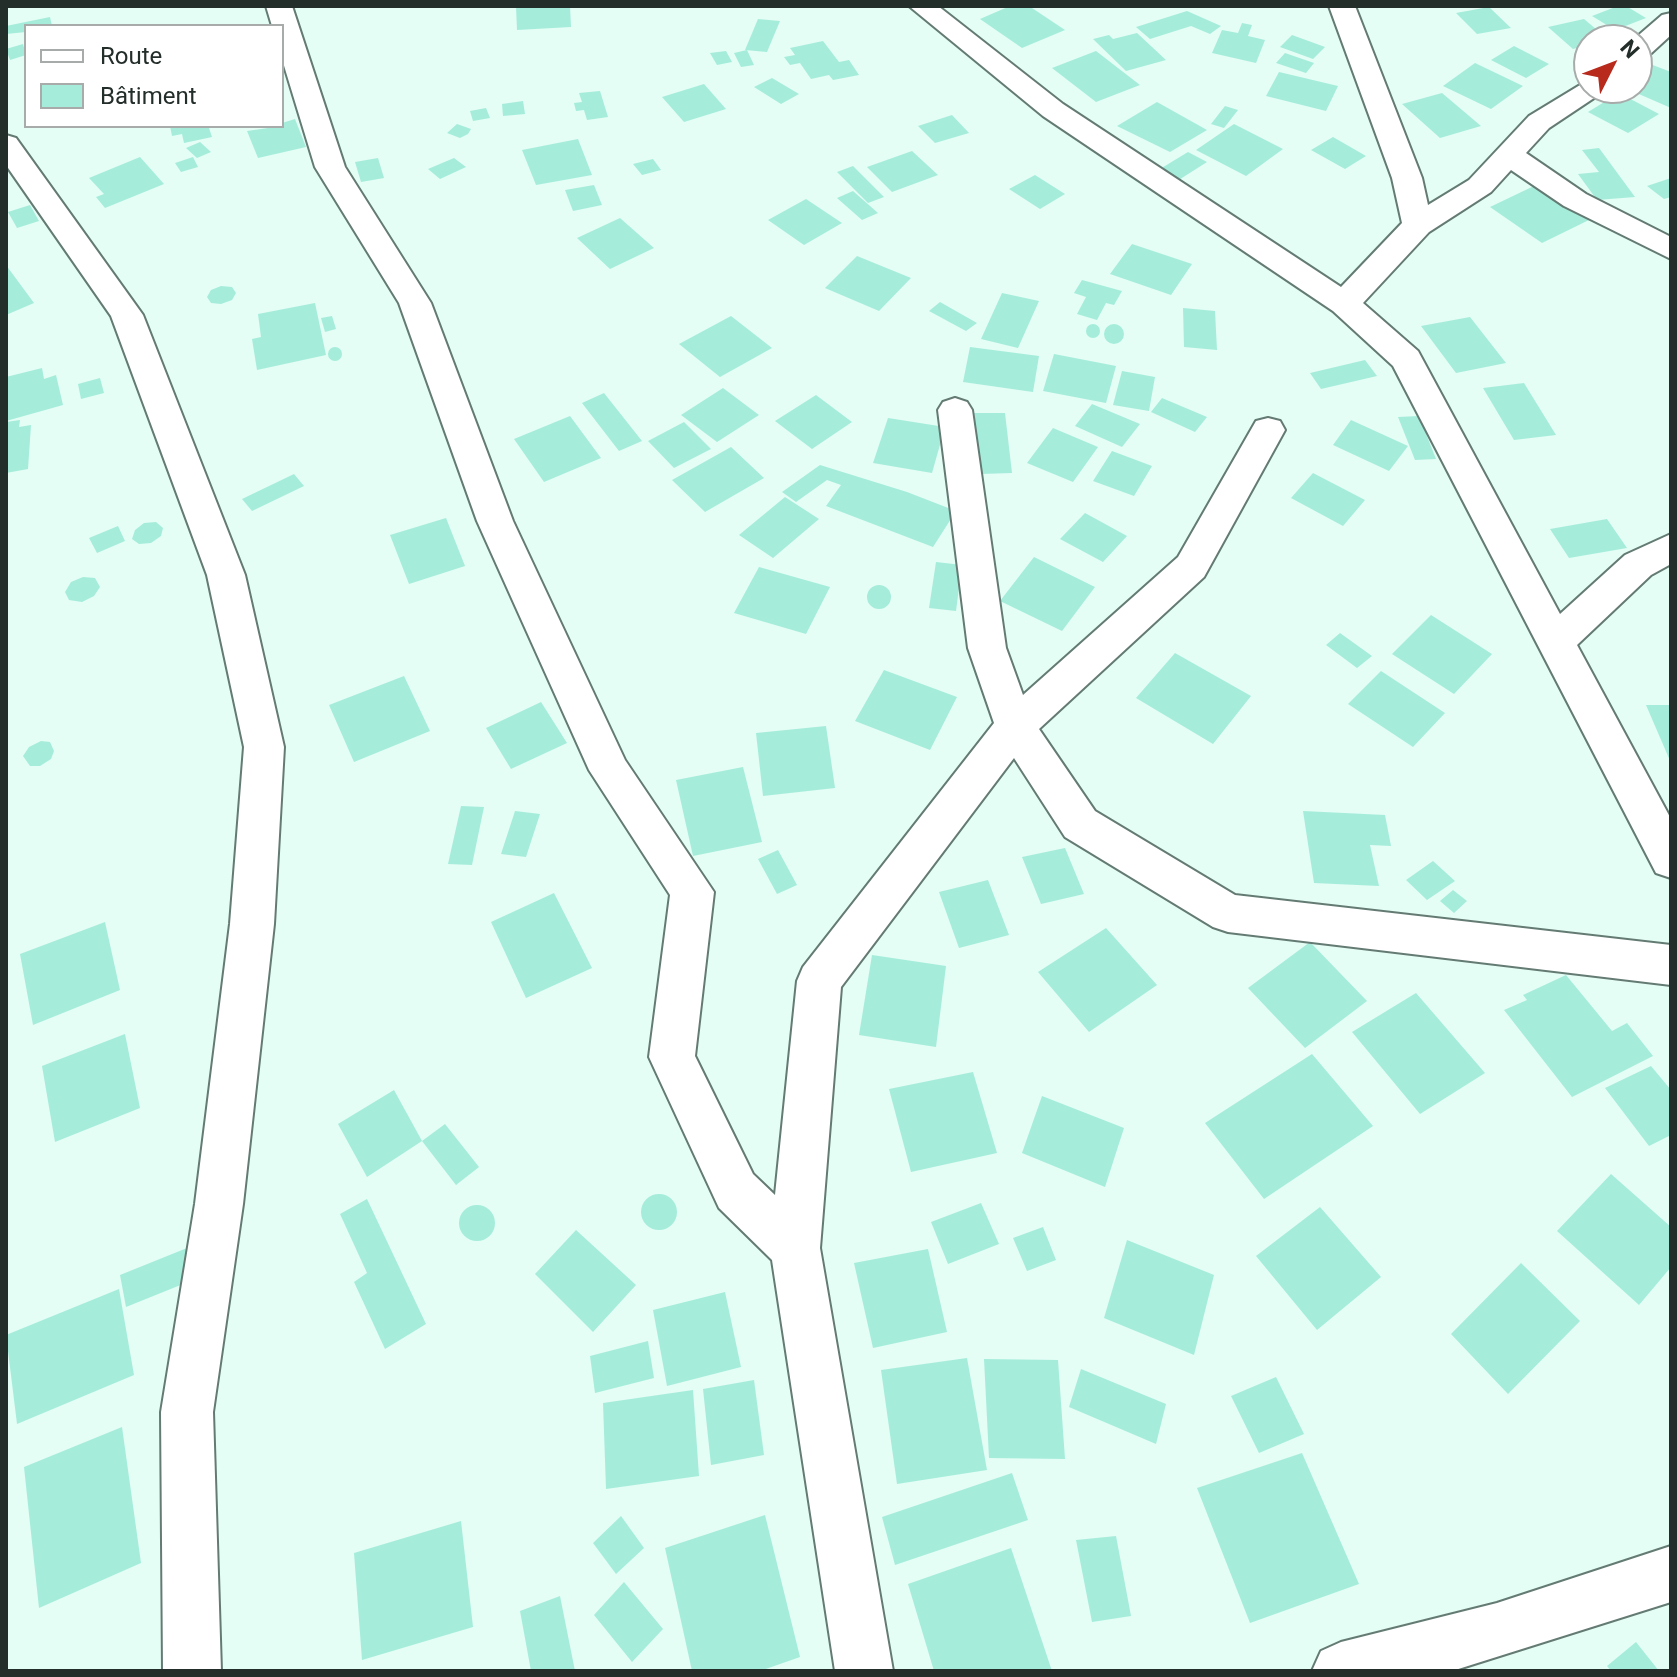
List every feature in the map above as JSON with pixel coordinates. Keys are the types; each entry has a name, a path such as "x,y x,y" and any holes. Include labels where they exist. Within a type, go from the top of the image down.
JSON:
{"street":[{"path":"279,6 330,167 415,303 495,521 609,770 692,892 672,1057 736,1191 795,1248"},
{"path":"1342,6 1407,178 1418,225"},
{"path":"936,10 1053,110 1344,304 1406,359 1671,860"},
{"path":"1653,37 1671,21"},
{"path":"1344,304 1418,225 1480,186 1511,156 1539,122 1573,101"},
{"path":"6,144 127,315 226,575 264,747 246,971 219,1204 187,1412 192,1671"},
{"path":"1511,156 1575,200 1671,249"},
{"path":"955,410 987,648 1015,726 1080,824 1228,913 1671,965"},
{"path":"864,1671 795,1248 819,981 1015,726 1191,567 1268,430"},
{"path":"1555,642 1638,565 1671,548"},
{"path":"1341,1671 1497,1631 1671,1574"}],"building":[{"path":"516,6 570,6 571,27 517,30"},
{"path":"1010,6 1029,6 1065,30 1022,48 980,19"},
{"path":"1626,6 1646,18 1630,24 1605,24 1592,16"},
{"path":"1489,7 1511,28 1477,34 1456,13"},
{"path":"1187,11 1221,26 1210,34 1191,26 1150,39 1136,27"},
{"path":"50,17 52,24 24,24 24,32 6,34 6,26"},
{"path":"758,19 780,21 767,52 745,50"},
{"path":"1584,19 1590,24 1573,24 1573,49 1548,27"},
{"path":"1242,23 1252,25 1248,36 1265,40 1256,63 1212,53 1222,30 1238,33"},
{"path":"1137,33 1166,60 1126,71 1093,39 1109,35 1113,39"},
{"path":"1292,35 1325,47 1313,59 1280,47"},
{"path":"823,41 839,62 849,60 859,75 833,80 829,75 811,79 800,63 790,65 784,57 795,55 790,48"},
{"path":"23,44 24,56 10,60 6,49"},
{"path":"1514,46 1549,64 1526,78 1491,60"},
{"path":"747,50 754,65 741,67 734,53"},
{"path":"726,51 732,62 717,65 710,53"},
{"path":"1096,51 1140,85 1096,102 1052,68"},
{"path":"1285,53 1314,63 1306,73 1276,63"},
{"path":"1475,63 1523,86 1491,109 1443,86"},
{"path":"1653,65 1671,72 1671,108 1653,100"},
{"path":"1279,72 1338,86 1326,111 1266,96"},
{"path":"772,78 799,94 781,104 754,87"},
{"path":"704,84 726,109 684,122 662,97"},
{"path":"600,91 608,117 587,120 584,110 576,111 574,103 582,102 579,93"},
{"path":"1442,93 1481,126 1440,138 1402,104"},
{"path":"523,101 525,114 503,116 502,104"},
{"path":"1157,102 1207,130 1170,152 1117,126"},
{"path":"1601,104 1640,104 1659,114 1628,133 1588,112"},
{"path":"1225,106 1238,110 1224,128 1211,124"},
{"path":"486,108 490,118 473,121 470,111"},
{"path":"952,115 969,133 935,143 918,126"},
{"path":"295,119 306,147 258,158 247,131 284,128 284,122"},
{"path":"457,124 471,129 468,134 460,138 447,133"},
{"path":"1234,124 1283,149 1246,176 1196,150"},
{"path":"170,128 209,128 212,137 184,143 182,134 172,136"},
{"path":"1333,137 1366,156 1345,169 1311,150"},
{"path":"578,139 592,175 536,185 522,150"},
{"path":"200,142 211,152 197,158 186,148"},
{"path":"1599,148 1635,197 1597,200 1578,174 1599,172 1582,150"},
{"path":"912,151 938,175 892,192 867,167"},
{"path":"1188,152 1207,162 1174,183 1155,172"},
{"path":"140,157 164,184 105,208 96,197 104,194 89,178"},
{"path":"193,157 198,167 181,172 175,163"},
{"path":"378,158 384,178 361,182 355,162"},
{"path":"454,158 466,167 440,179 428,169"},
{"path":"653,159 661,170 642,175 633,164"},
{"path":"853,166 884,197 868,203 837,172"},
{"path":"1035,175 1065,194 1040,209 1009,189"},
{"path":"1671,178 1671,197 1664,199 1647,186"},
{"path":"594,185 602,205 573,211 565,190"},
{"path":"1536,185 1589,220 1542,243 1490,207"},
{"path":"853,191 878,213 862,220 837,198"},
{"path":"806,199 842,223 804,245 768,220"},
{"path":"30,205 39,221 17,228 8,212"},
{"path":"620,218 654,248 610,269 577,238"},
{"path":"1132,244 1192,264 1171,295 1110,274"},
{"path":"857,256 911,278 879,311 825,288"},
{"path":"6,265 34,303 6,315"},
{"path":"1082,280 1122,291 1114,305 1106,303 1097,320 1077,314 1086,297 1074,293"},
{"path":"221,286 232,287 236,293 232,300 221,304 211,303 207,297 211,290"},
{"path":"1002,293 1039,301 1018,348 981,339"},
{"path":"940,302 977,323 966,331 929,311"},
{"path":"315,303 326,355 257,370 252,339 261,337 258,314"},
{"path":"1183,308 1215,311 1217,350 1184,347"},
{"path":"332,316 336,329 325,332 321,318"},
{"path":"731,316 772,348 720,377 679,344"},
{"path":"1470,317 1506,363 1456,373 1421,326"},
{"path":"1093,324 1100,331 1093,338 1086,331"},
{"path":"1114,324 1121,327 1124,334 1121,341 1114,344 1107,341 1104,334 1107,327"},
{"path":"335,347 342,354 335,361 328,354"},
{"path":"970,347 1039,356 1033,392 963,382"},
{"path":"1054,354 1116,366 1106,403 1043,391"},
{"path":"1365,360 1377,376 1321,389 1310,373"},
{"path":"42,368 44,379 56,375 63,405 6,421 6,377"},
{"path":"1122,371 1155,377 1149,411 1113,405"},
{"path":"100,378 104,393 81,399 78,384"},
{"path":"1524,383 1556,435 1514,440 1483,388"},
{"path":"723,388 759,415 717,442 681,415"},
{"path":"604,393 642,441 619,451 582,403"},
{"path":"816,395 852,422 812,449 775,421"},
{"path":"1162,398 1207,417 1195,432 1151,412"},
{"path":"1092,404 1140,424 1122,447 1075,426"},
{"path":"974,413 1005,413 1012,473 981,474"},
{"path":"570,416 601,458 544,482 514,439"},
{"path":"1419,416 1436,459 1415,460 1398,417"},
{"path":"888,418 945,427 932,473 873,463"},
{"path":"20,420 19,427 31,425 28,469 6,473 6,422"},
{"path":"1351,420 1408,446 1389,471 1333,445"},
{"path":"684,422 711,449 674,468 648,441"},
{"path":"1053,428 1098,447 1073,482 1027,463"},
{"path":"731,447 764,478 705,512 672,480"},
{"path":"1112,451 1152,466 1134,496 1093,481"},
{"path":"820,465 956,511 933,547 826,506 841,485 827,480 796,502 782,492"},
{"path":"1313,473 1365,500 1343,526 1291,498"},
{"path":"294,474 304,486 252,511 242,499"},
{"path":"785,497 819,519 773,558 739,535"},
{"path":"1085,513 1127,536 1103,562 1060,539"},
{"path":"446,518 465,566 409,584 390,535"},
{"path":"1607,519 1627,548 1569,558 1550,529"},
{"path":"156,522 163,528 161,536 151,543 139,544 132,539 135,530 144,523"},
{"path":"118,526 125,541 97,553 89,538"},
{"path":"1034,557 1095,587 1062,631 1000,601"},
{"path":"936,562 962,565 956,611 929,608"},
{"path":"759,567 830,587 806,634 734,613"},
{"path":"83,577 95,578 100,587 94,596 82,602 69,600 65,592 71,582"},
{"path":"879,585 890,592 891,597 884,608 879,609 868,602 867,597 874,586"},
{"path":"1431,615 1492,654 1454,694 1392,654"},
{"path":"1340,633 1372,656 1357,668 1326,645"},
{"path":"1175,653 1251,696 1213,744 1136,698"},
{"path":"884,670 957,697 930,750 855,721"},
{"path":"1381,671 1445,713 1413,747 1348,704"},
{"path":"404,676 430,731 354,762 329,705"},
{"path":"541,702 567,743 511,769 486,728"},
{"path":"1646,705 1671,705 1671,763"},
{"path":"826,726 835,788 763,796 756,733"},
{"path":"41,741 50,742 54,751 51,759 40,766 30,766 23,756 29,747"},
{"path":"743,767 762,842 693,856 676,780"},
{"path":"461,806 484,807 472,865 448,864"},
{"path":"515,811 540,814 526,857 501,854"},
{"path":"1303,811 1385,815 1391,846 1370,845 1379,886 1314,883"},
{"path":"1065,848 1084,894 1041,904 1022,857"},
{"path":"778,850 797,885 777,894 758,859"},
{"path":"1433,861 1455,881 1427,900 1406,880"},
{"path":"988,880 1009,935 959,948 939,892"},
{"path":"1453,890 1467,901 1454,913 1440,901"},
{"path":"554,893 592,968 526,998 491,922"},
{"path":"105,922 120,990 33,1025 20,954"},
{"path":"1106,928 1157,985 1089,1032 1038,972"},
{"path":"1310,942 1367,1001 1305,1048 1248,988"},
{"path":"872,955 946,966 936,1047 859,1035"},
{"path":"1566,975 1612,1031 1627,1023 1653,1056 1572,1097 1504,1010 1527,1000 1523,995"},
{"path":"1416,993 1485,1073 1420,1114 1352,1032"},
{"path":"125,1034 140,1108 55,1142 42,1066"},
{"path":"1312,1054 1373,1126 1264,1199 1205,1123"},
{"path":"1651,1066 1671,1090 1671,1135 1649,1146 1605,1088"},
{"path":"973,1072 997,1153 911,1172 889,1089"},
{"path":"394,1090 422,1141 367,1177 338,1124"},
{"path":"1042,1096 1124,1128 1105,1187 1022,1153"},
{"path":"445,1124 479,1167 456,1185 422,1141"},
{"path":"1611,1174 1671,1227 1671,1267 1639,1305 1557,1231"},
{"path":"659,1194 671,1200 677,1212 671,1224 659,1230 647,1224 641,1212 647,1200"},
{"path":"367,1199 426,1324 385,1349 354,1282 367,1273 340,1214"},
{"path":"981,1203 999,1244 948,1264 931,1222"},
{"path":"477,1205 490,1210 495,1223 490,1236 477,1241 464,1236 459,1223 464,1210"},
{"path":"1320,1207 1381,1277 1317,1330 1256,1256"},
{"path":"1043,1227 1056,1260 1027,1271 1013,1238"},
{"path":"576,1230 636,1285 593,1332 535,1274"},
{"path":"1127,1240 1214,1275 1194,1355 1104,1318"},
{"path":"192,1246 188,1282 126,1307 120,1275"},
{"path":"928,1249 947,1332 873,1348 854,1263"},
{"path":"1521,1263 1580,1321 1508,1394 1451,1334"},
{"path":"119,1289 134,1375 17,1424 6,1335"},
{"path":"725,1292 741,1367 667,1386 653,1310"},
{"path":"648,1341 654,1378 595,1393 590,1356"},
{"path":"967,1358 987,1470 897,1484 881,1370"},
{"path":"984,1359 1058,1360 1065,1459 989,1458"},
{"path":"1081,1369 1166,1404 1156,1444 1069,1407"},
{"path":"1276,1377 1304,1434 1259,1453 1231,1396"},
{"path":"754,1380 764,1455 711,1465 703,1389"},
{"path":"693,1390 699,1476 606,1489 603,1403"},
{"path":"122,1427 141,1563 39,1608 24,1467"},
{"path":"1302,1453 1359,1584 1250,1623 1197,1488"},
{"path":"1012,1473 1028,1520 895,1565 882,1517"},
{"path":"765,1515 800,1657 760,1671 692,1671 665,1548"},
{"path":"621,1516 644,1548 616,1574 593,1543"},
{"path":"461,1521 473,1627 362,1660 354,1553"},
{"path":"1116,1536 1131,1616 1092,1622 1076,1540"},
{"path":"1011,1548 1052,1671 934,1671 908,1584"},
{"path":"624,1582 663,1629 632,1662 594,1615"},
{"path":"560,1596 575,1671 531,1671 520,1611"},
{"path":"1636,1642 1659,1671 1611,1671 1607,1666"}]}
